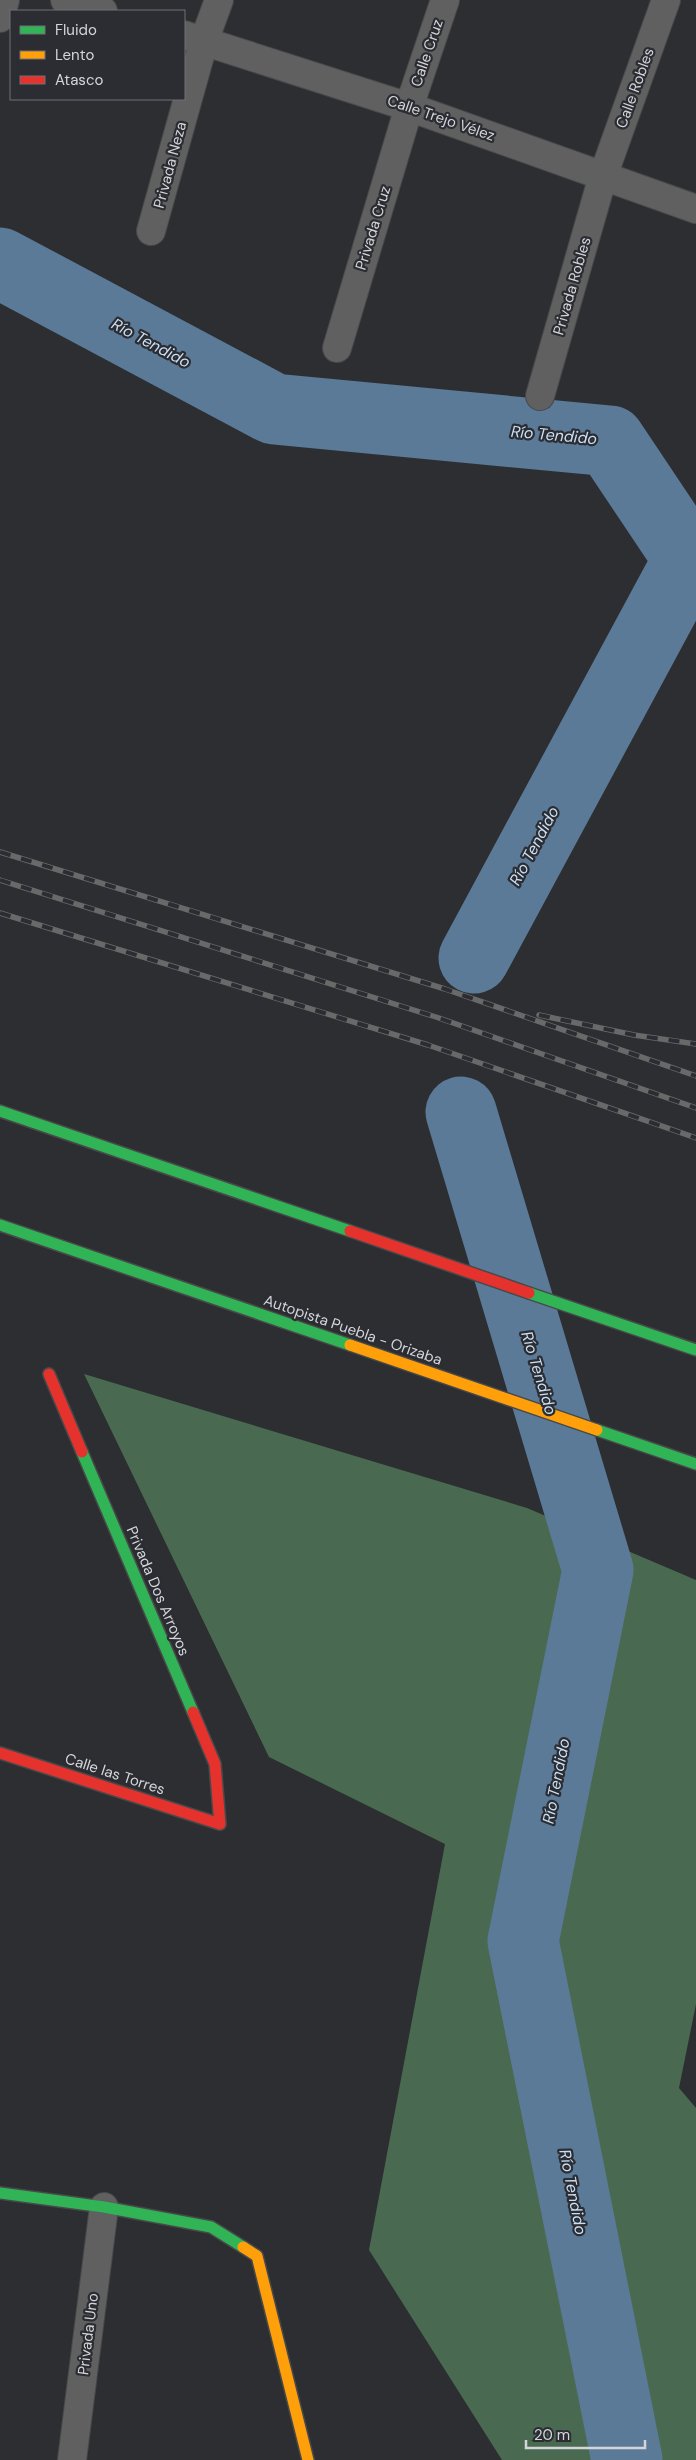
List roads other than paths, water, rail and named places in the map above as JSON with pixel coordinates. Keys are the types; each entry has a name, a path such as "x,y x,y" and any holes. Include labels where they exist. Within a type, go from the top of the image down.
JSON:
{"main road":[{"path":"0,1111 696,1350"},
{"name":"Autopista Puebla - Orizaba","path":"0,1225 696,1464"},
{"name":"Privada Dos Arroyos","path":"49,1374 215,1764 220,1824"},
{"name":"Calle las Torres","path":"0,1753 220,1824"},
{"path":"0,2193 104,2207 211,2227 257,2256 308,2460"}],"street":[{"path":"0,18 5,0"},
{"path":"65,0 100,10"},
{"name":"Privada Neza","path":"185,78 194,38 219,0"},
{"name":"Calle Cruz","path":"409,107 445,0"},
{"name":"Calle Robles","path":"604,176 666,0"},
{"name":"Calle Trejo Vélez","path":"194,38 409,107 696,209"},
{"name":"Privada Neza","path":"151,231 180,100"},
{"name":"Privada Cruz","path":"337,348 409,107"},
{"name":"Privada Robles","path":"540,396 604,176"},
{"name":"Privada Uno","path":"72,2460 104,2207"}],"waterway":[{"name":"Río Tendido","path":"0,263 274,409 610,441 689,559 474,958"},
{"name":"Río Tendido","path":"461,1112 598,1570 523,1941 627,2460"}],"railway":[{"path":"0,852 445,989 696,1076"},
{"path":"0,880 436,1017 696,1108"},
{"path":"0,913 428,1045 696,1138"},
{"path":"539,1015 634,1035 696,1044"}]}
